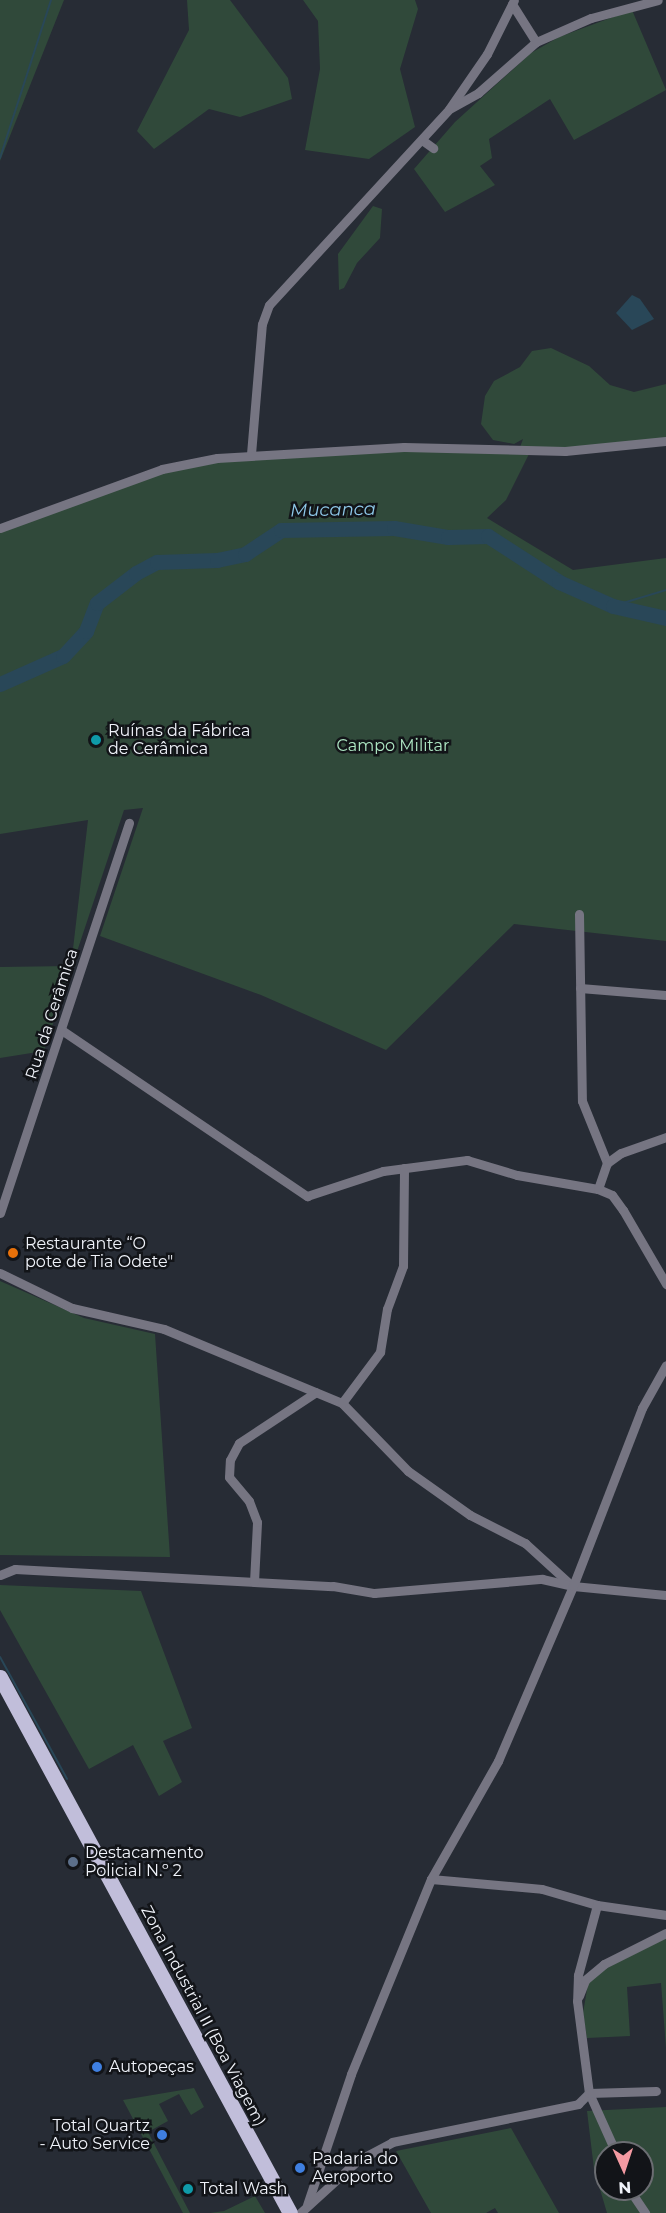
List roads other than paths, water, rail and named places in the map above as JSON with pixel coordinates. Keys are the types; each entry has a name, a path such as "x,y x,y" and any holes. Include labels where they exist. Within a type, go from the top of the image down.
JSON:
{"main road":[{"name":"Zona Industrial II (Boa Viagem)","path":"0,1677 290,2213"}],"street":[{"path":"448,109 478,93 536,42 637,2 658,0"},
{"path":"513,2 536,42"},
{"path":"251,454 262,324 269,304 422,140 448,109 487,54 513,2"},
{"path":"422,140 433,148"},
{"path":"0,528 162,469 251,454 404,447 565,451 666,441"},
{"name":"Rua da Cerâmica","path":"0,1213 63,1030 129,823"},
{"path":"579,914 582,1101 607,1163"},
{"path":"580,988 666,995"},
{"path":"63,1030 298,1193 319,1194 383,1171 467,1161 517,1175 598,1189 612,1195 623,1210 666,1284"},
{"path":"598,1189 607,1163 621,1153 666,1137"},
{"path":"342,1403 380,1352 387,1309 403,1266 405,1168"},
{"path":"0,1273 72,1308 164,1329 342,1403 408,1471 471,1515 525,1543 552,1572 573,1586"},
{"path":"307,2205 351,2074 431,1879 498,1761 573,1586 642,1408 666,1365"},
{"path":"254,1582 256,1522 249,1501 229,1477 230,1460 239,1443 316,1392"},
{"path":"0,1575 15,1569 254,1582 374,1593 542,1579 573,1586 666,1595"},
{"path":"431,1879 542,1889 597,1905 666,1915"},
{"path":"597,1905 578,1975 577,2001 589,2093 611,2141"},
{"path":"577,2001 585,1980 604,1964 666,1933"},
{"path":"300,2213 357,2161 392,2142 578,2104 589,2093 656,2091"}],"water":[{"path":"632,295 640,299 654,319 632,330 616,313"}],"waterway":[{"path":"0,158 51,0"},
{"name":"Mucanca","path":"0,684 63,656 86,631 97,603 136,573 157,562 217,560 245,554 281,530 394,528 448,537 488,536 559,582 613,606 666,618"},
{"path":"613,606 666,590"},
{"path":"0,1657 67,1779"}],"place":[{"name":"Ruínas da Fábrica de Cerâmica","path":"96,740"},
{"name":"Restaurante “O pote de Tia Odete\"","path":"13,1253"},
{"name":"Destacamento Policial N.º 2","path":"73,1862"},
{"name":"Autopeças","path":"97,2067"},
{"name":"Total Quartz - Auto Service","path":"162,2135"},
{"name":"Padaria do Aeroporto","path":"300,2168"},
{"name":"Total Wash","path":"188,2189"}],"park label":[{"name":"Campo Militar","path":"393,746"}]}
